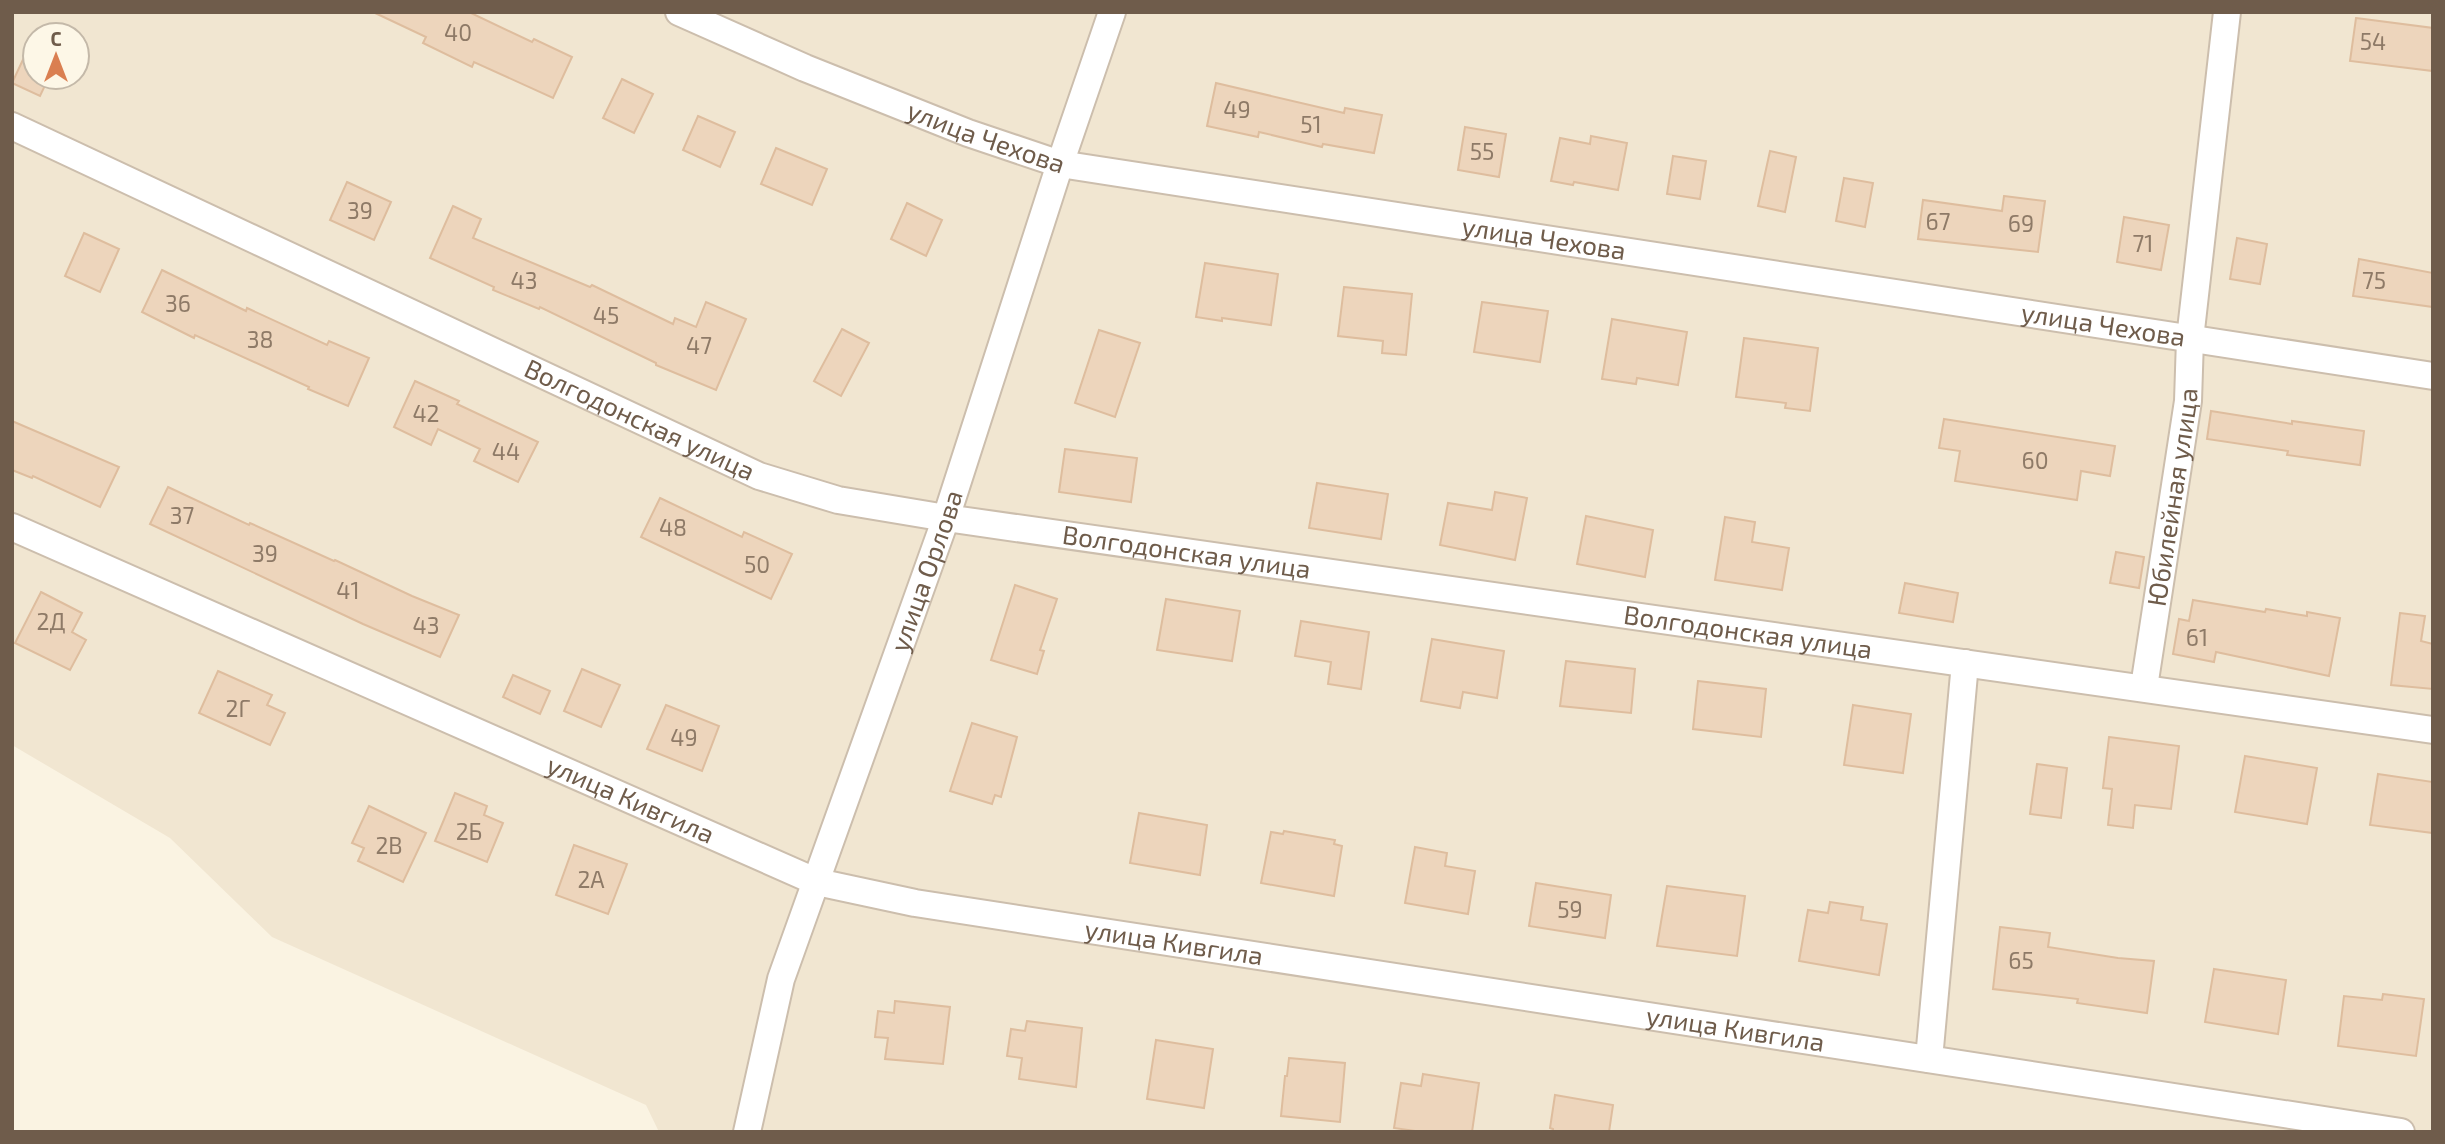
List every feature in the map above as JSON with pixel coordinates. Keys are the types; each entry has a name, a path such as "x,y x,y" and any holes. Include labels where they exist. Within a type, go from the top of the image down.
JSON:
{"street":[{"name":"улица Чехова","path":"679,12 805,68 968,133 1060,164 2433,376"},
{"name":"улица Орлова","path":"747,1132 782,979 946,518 1112,12"},
{"name":"Юбилейная улица","path":"2144,687 2188,401 2190,339 2227,12"},
{"name":"Волгодонская улица","path":"12,126 759,476 838,500 946,518 2433,730"},
{"name":"улица Кивгила","path":"12,527 817,881 915,903 2401,1132"},
{"path":"1929,1059 1965,663"}],"shaded area":[{"path":"12,12 2433,12 2433,1132 659,1132 646,1105 272,937 170,838 12,745"}],"building":[{"path":"373,12 469,12 532,42 534,39 572,57 553,98 474,62 472,67 423,43 426,37"},
{"path":"2356,18 2433,28 2433,71 2350,61"},
{"path":"21,64 21,87 12,83"},
{"path":"622,79 653,94 634,133 603,118"},
{"path":"1216,83 1344,113 1345,108 1382,115 1374,153 1323,144 1322,147 1259,132 1258,137 1207,126"},
{"path":"29,91 42,91 40,96"},
{"path":"698,116 735,132 720,167 683,150"},
{"path":"1465,127 1506,134 1499,177 1458,170"},
{"path":"1591,136 1627,143 1618,190 1551,181 1560,138 1590,144"},
{"path":"776,148 827,169 812,205 761,184"},
{"path":"1770,151 1796,157 1785,212 1758,206"},
{"path":"1673,156 1706,161 1700,199 1667,194"},
{"path":"1844,178 1873,183 1865,227 1836,221"},
{"path":"347,182 391,202 374,240 330,220"},
{"path":"2004,196 2045,201 2038,252 1918,239 1923,200 2002,211"},
{"path":"907,203 942,220 926,256 891,239"},
{"path":"453,206 481,219 473,238 590,287 592,285 673,324 675,318 696,327 706,302 746,319 716,390 656,365 540,307 539,309 493,290 494,287 430,258"},
{"path":"2124,217 2169,225 2161,270 2117,262"},
{"path":"84,233 119,249 100,292 65,276"},
{"path":"2237,238 2267,244 2260,284 2230,279"},
{"path":"2359,259 2433,273 2433,307 2353,296"},
{"path":"1205,263 1278,274 1271,325 1196,317"},
{"path":"162,270 246,311 247,308 327,345 329,341 369,358 348,406 142,312"},
{"path":"1344,287 1412,294 1406,355 1382,353 1383,341 1338,336"},
{"path":"1482,302 1548,311 1540,362 1474,352"},
{"path":"1612,319 1687,332 1678,385 1637,378 1636,384 1602,379"},
{"path":"842,329 869,343 841,396 814,381"},
{"path":"1099,330 1140,343 1115,417 1075,403"},
{"path":"1744,338 1818,348 1810,411 1785,408 1786,403 1736,397"},
{"path":"415,381 538,442 518,482 474,461 480,449 438,429 431,445 394,427"},
{"path":"2211,411 2292,424 2292,421 2364,431 2360,465 2287,455 2288,451 2207,439"},
{"path":"1944,419 2115,446 2110,476 2081,471 2077,500 1955,481 1960,451 1939,448"},
{"path":"12,421 119,467 100,507 33,476 32,478 12,470"},
{"path":"1065,449 1137,458 1131,502 1059,492"},
{"path":"1317,483 1388,494 1381,539 1309,528"},
{"path":"168,487 249,525 250,523 459,615 440,657 363,624 150,524"},
{"path":"1495,492 1527,498 1515,560 1440,545 1448,503 1492,510"},
{"path":"660,498 742,537 744,532 792,554 771,599 641,537"},
{"path":"1586,516 1653,530 1645,577 1577,564"},
{"path":"1725,517 1755,522 1752,542 1789,548 1782,590 1715,580"},
{"path":"2116,552 2144,557 2139,588 2110,583"},
{"path":"1905,583 1958,593 1953,622 1899,613"},
{"path":"1015,585 1057,599 1040,650 1044,651 1037,674 991,660"},
{"path":"41,592 82,613 72,632 86,640 70,670 15,643"},
{"path":"1166,599 1240,611 1232,661 1157,650"},
{"path":"2193,600 2265,612 2266,609 2307,616 2307,612 2340,618 2329,676 2216,652 2214,662 2173,654 2179,619 2189,621"},
{"path":"2400,613 2425,616 2421,641 2433,644 2433,689 2391,685"},
{"path":"1301,621 1369,632 1361,689 1328,684 1331,662 1295,656"},
{"path":"1432,639 1504,651 1497,698 1463,692 1460,708 1421,701"},
{"path":"1566,661 1635,669 1631,713 1560,706"},
{"path":"582,669 620,685 601,727 564,711"},
{"path":"218,671 272,695 267,705 285,713 270,745 199,713"},
{"path":"513,675 550,691 540,714 503,697"},
{"path":"1698,681 1766,689 1761,737 1693,729"},
{"path":"666,705 719,726 702,771 647,749"},
{"path":"1853,705 1911,714 1903,773 1844,765"},
{"path":"972,723 1017,737 1001,797 995,795 992,804 950,791"},
{"path":"2109,737 2179,746 2171,809 2135,805 2133,828 2108,825 2112,789 2103,788"},
{"path":"2245,756 2317,768 2307,824 2235,812"},
{"path":"2037,764 2067,768 2061,818 2030,814"},
{"path":"2378,774 2433,782 2433,833 2370,825"},
{"path":"455,793 487,806 484,815 503,823 487,862 435,841"},
{"path":"369,806 426,833 403,882 358,861 364,848 352,843"},
{"path":"1139,813 1207,825 1200,875 1130,863"},
{"path":"1284,831 1335,840 1334,844 1342,846 1334,896 1261,883 1271,832 1283,834"},
{"path":"574,845 627,864 608,914 556,895"},
{"path":"1415,847 1447,853 1445,866 1475,871 1468,914 1405,903"},
{"path":"1536,883 1611,895 1605,938 1529,926"},
{"path":"1667,886 1745,896 1737,956 1657,946"},
{"path":"1830,902 1863,907 1861,920 1887,924 1879,975 1799,961 1808,910 1828,913"},
{"path":"2000,927 2050,933 2048,947 2154,961 2147,1013 2077,1003 2078,999 1993,989"},
{"path":"2214,969 2286,980 2278,1034 2205,1022"},
{"path":"2383,994 2424,999 2416,1056 2338,1046 2344,996 2382,1000"},
{"path":"895,1001 950,1007 943,1064 885,1059 888,1038 875,1037 878,1011 894,1013"},
{"path":"1027,1021 1082,1028 1076,1087 1019,1079 1022,1058 1007,1056 1011,1029 1025,1031"},
{"path":"1156,1040 1213,1049 1204,1108 1147,1099"},
{"path":"1289,1058 1345,1063 1340,1122 1281,1116"},
{"path":"1423,1074 1479,1083 1472,1132 1422,1132 1394,1128 1401,1083 1421,1086"},
{"path":"1555,1095 1613,1105 1609,1132 1553,1132 1550,1128"}]}
